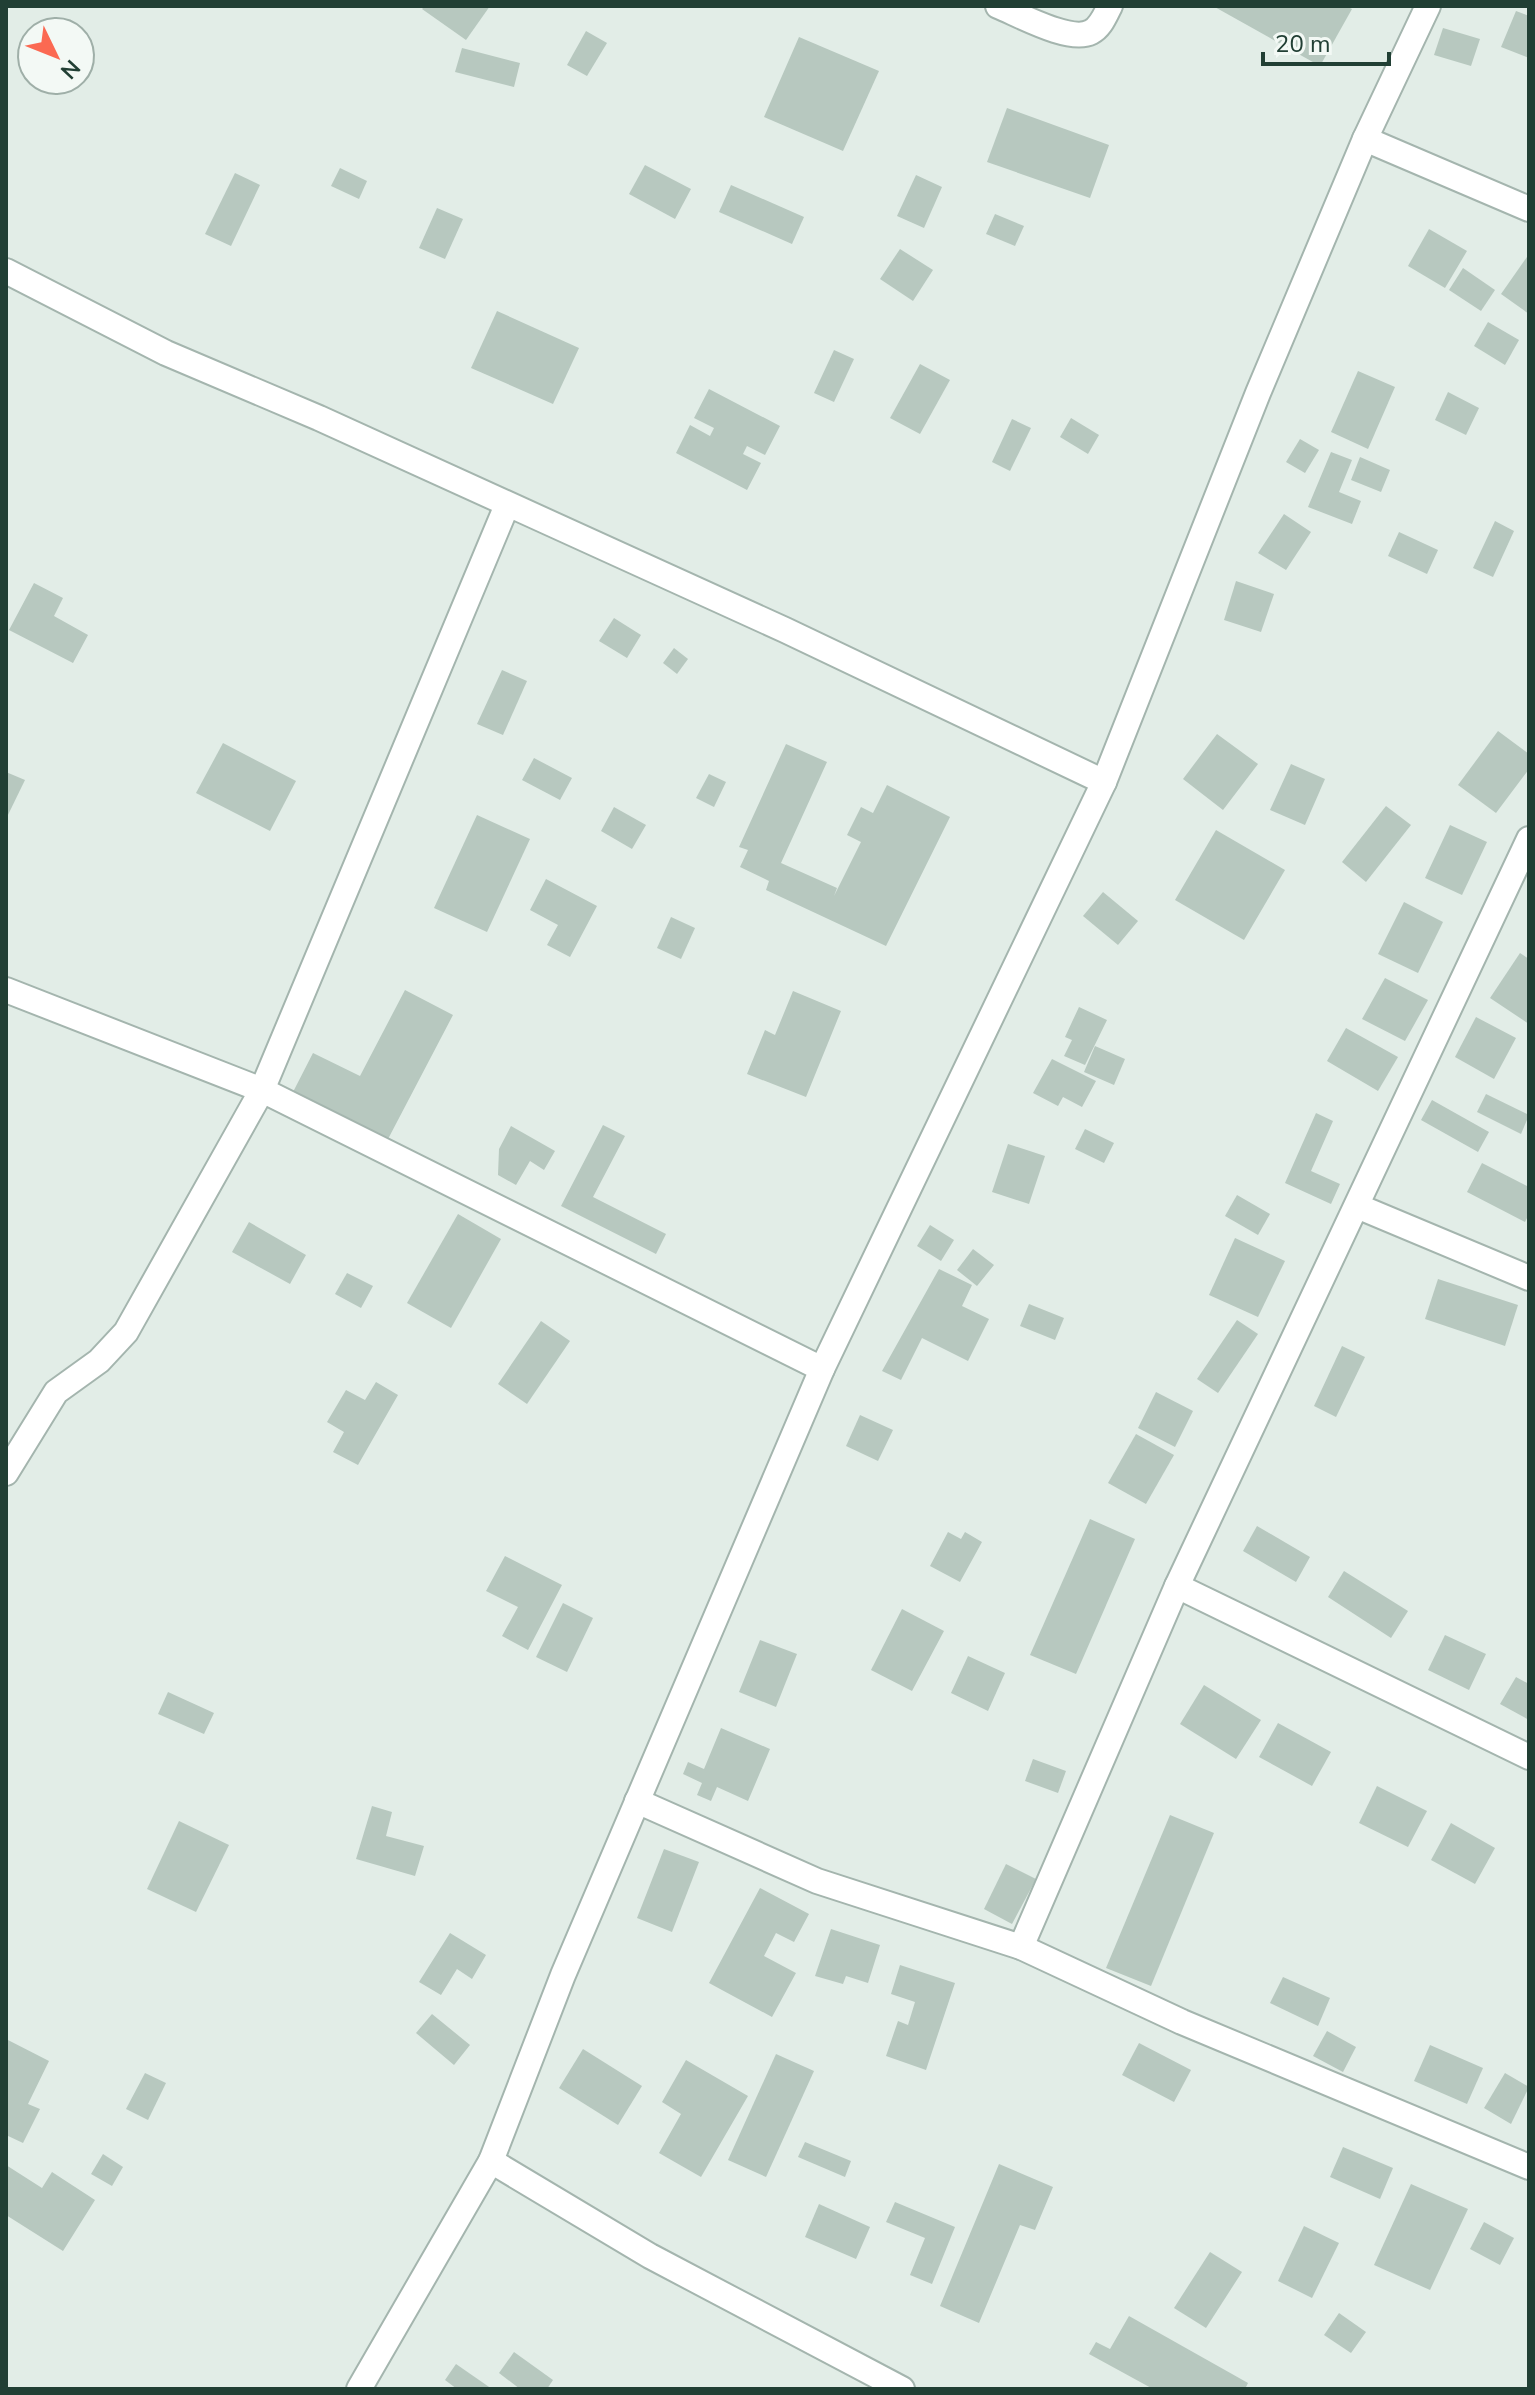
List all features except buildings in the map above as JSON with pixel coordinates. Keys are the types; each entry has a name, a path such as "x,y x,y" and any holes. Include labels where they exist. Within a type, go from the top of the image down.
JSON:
{"street":[{"path":"998,6 1062,33 1088,34 1099,26 1110,6"},
{"path":"359,2389 491,2161 563,1975 822,1369 1104,782 1258,393 1365,139 1428,6"},
{"path":"1365,139 1529,209"},
{"path":"6,271 166,353 785,630 1104,782"},
{"path":"6,1473 56,1392 99,1361 126,1332 262,1090 507,505"},
{"path":"1021,1947 1177,1586 1529,839"},
{"path":"6,990 262,1090 822,1369"},
{"path":"1357,1206 1529,1278"},
{"path":"1177,1586 1529,1757"},
{"path":"637,1801 817,1881 1021,1947 1182,2022 1529,2167"},
{"path":"491,2161 650,2256 902,2389"}]}
